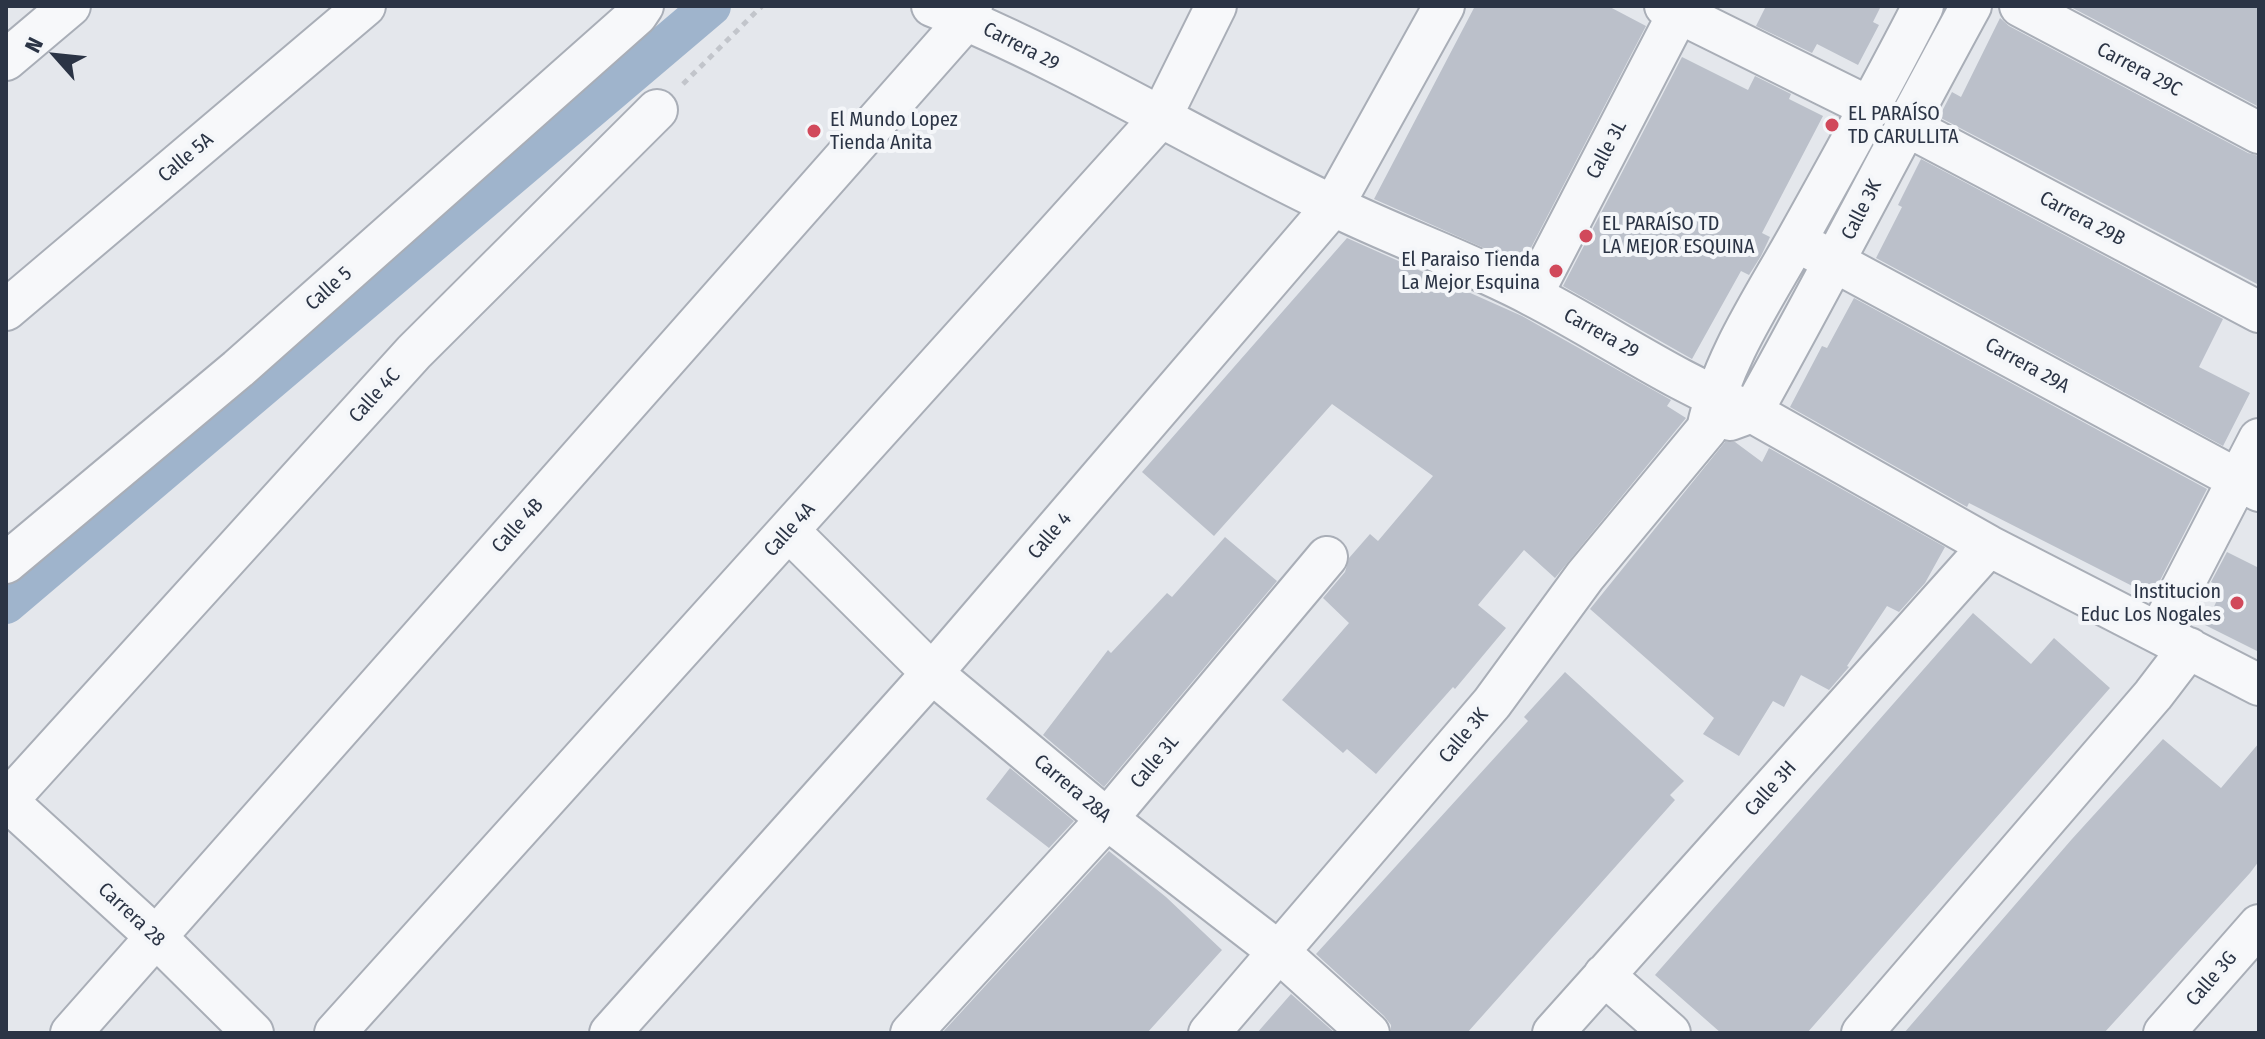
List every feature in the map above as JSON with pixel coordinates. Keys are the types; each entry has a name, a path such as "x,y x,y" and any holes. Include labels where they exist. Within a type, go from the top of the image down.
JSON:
{"street":[{"path":"6,60 70,6"},
{"name":"Calle 5A","path":"6,310 365,6"},
{"name":"Calle 5","path":"6,563 238,369 637,15 643,6"},
{"name":"Calle 4A","path":"335,1033 1161,117 1216,6"},
{"name":"Calle 4","path":"610,1033 932,673 1333,206 1444,6"},
{"name":"Calle 3K","path":"1711,413 1752,412 1836,262 1888,117 1923,6"},
{"name":"Calle 3K","path":"1209,1033 1492,703 1711,413 1749,324 1796,241 1971,6"},
{"name":"Carrera 29C","path":"2020,6 2259,133"},
{"name":"Carrera 29B","path":"1675,8 2259,312"},
{"name":"Calle 3L","path":"1532,295 1675,8"},
{"name":"Carrera 29","path":"956,11 1333,206 1532,295 1711,413"},
{"name":"Calle 4B","path":"71,1033 956,11"},
{"name":"Calle 4C","path":"6,801 414,352 657,110"},
{"name":"Carrera 29A","path":"1796,241 2248,486"},
{"path":"1752,412 1989,546 2259,685"},
{"path":"1862,1033 2153,695 2174,640 2248,486 2259,439"},
{"name":"Carrera 28A","path":"789,531 932,673 1107,819 1279,952 1369,1033"},
{"name":"Calle 3H","path":"1553,1033 1989,546"},
{"name":"Calle 3L","path":"911,1033 1107,819 1327,557"},
{"name":"Carrera 28","path":"6,801 155,936 253,1033"},
{"name":"Calle 3G","path":"2164,1033 2259,925"},
{"path":"1604,975 1670,1033"}],"path":[{"path":"657,110 762,6"}],"building":[{"path":"1475,6 1608,6 1646,26 1522,265 1374,199"},
{"path":"1766,6 1881,6 1873,22 1879,25 1858,65 1817,44 1812,53 1756,26"},
{"path":"2069,6 2259,6 2259,107"},
{"path":"2000,18 2009,26 2248,153 2259,156 2259,285 1939,117 1952,92 1961,97"},
{"path":"1682,57 1748,90 1755,76 1791,94 1789,99 1823,116 1762,233 1770,237 1761,256 1749,275 1741,271 1692,359 1563,286"},
{"path":"1921,159 2223,319 2199,367 2250,393 2223,446 1876,258 1902,207 1898,205"},
{"path":"1347,238 1522,316 1671,400 1667,406 1686,418 1555,578 1524,550 1478,605 1506,628 1455,689 1453,687 1376,774 1347,749 1343,753 1282,700 1349,623 1323,598 1345,572 1349,558 1370,534 1378,541 1433,476 1332,404 1214,536 1142,472"},
{"path":"1854,298 2207,489 2152,596 1969,503 1967,507 1790,407 1822,346 1827,348"},
{"path":"1725,442 1735,442 1762,462 1769,448 1945,547 1925,583 1899,612 1887,606 1849,667 1829,690 1801,675 1784,707 1773,701 1739,756 1703,734 1714,718 1590,609"},
{"path":"1225,537 1277,581 1104,787 1043,735 1108,650 1111,653 1167,593 1172,597"},
{"path":"2227,552 2259,568 2259,652 2205,625 2223,588 2211,582"},
{"path":"1973,613 2031,664 2054,638 2110,688 1807,1033 1721,1033 1655,975"},
{"path":"1565,672 1684,781 1670,795 1675,800 1467,1033 1391,1033 1391,1025 1384,1016 1316,954 1528,721 1524,717"},
{"path":"2163,739 2221,788 2259,743 2259,861 2250,873 2104,1033 1904,1033 2072,839"},
{"path":"1010,768 1074,821 1049,848 986,799"},
{"path":"1109,851 1166,897 1222,950 1147,1033 942,1033"},
{"path":"1291,994 1335,1033 1257,1033"}],"waterway":[{"path":"6,604 711,6"}],"place":[{"name":"EL PARAÍSO TD CARULLITA","path":"1832,125"},
{"name":"El Mundo Lopez Tienda Anita","path":"814,131"},
{"name":"EL PARAÍSO TD LA MEJOR ESQUINA","path":"1586,236"},
{"name":"El Paraiso Tienda La Mejor Esquina","path":"1556,271"},
{"name":"Institucion Educ Los Nogales","path":"2237,603"}]}
